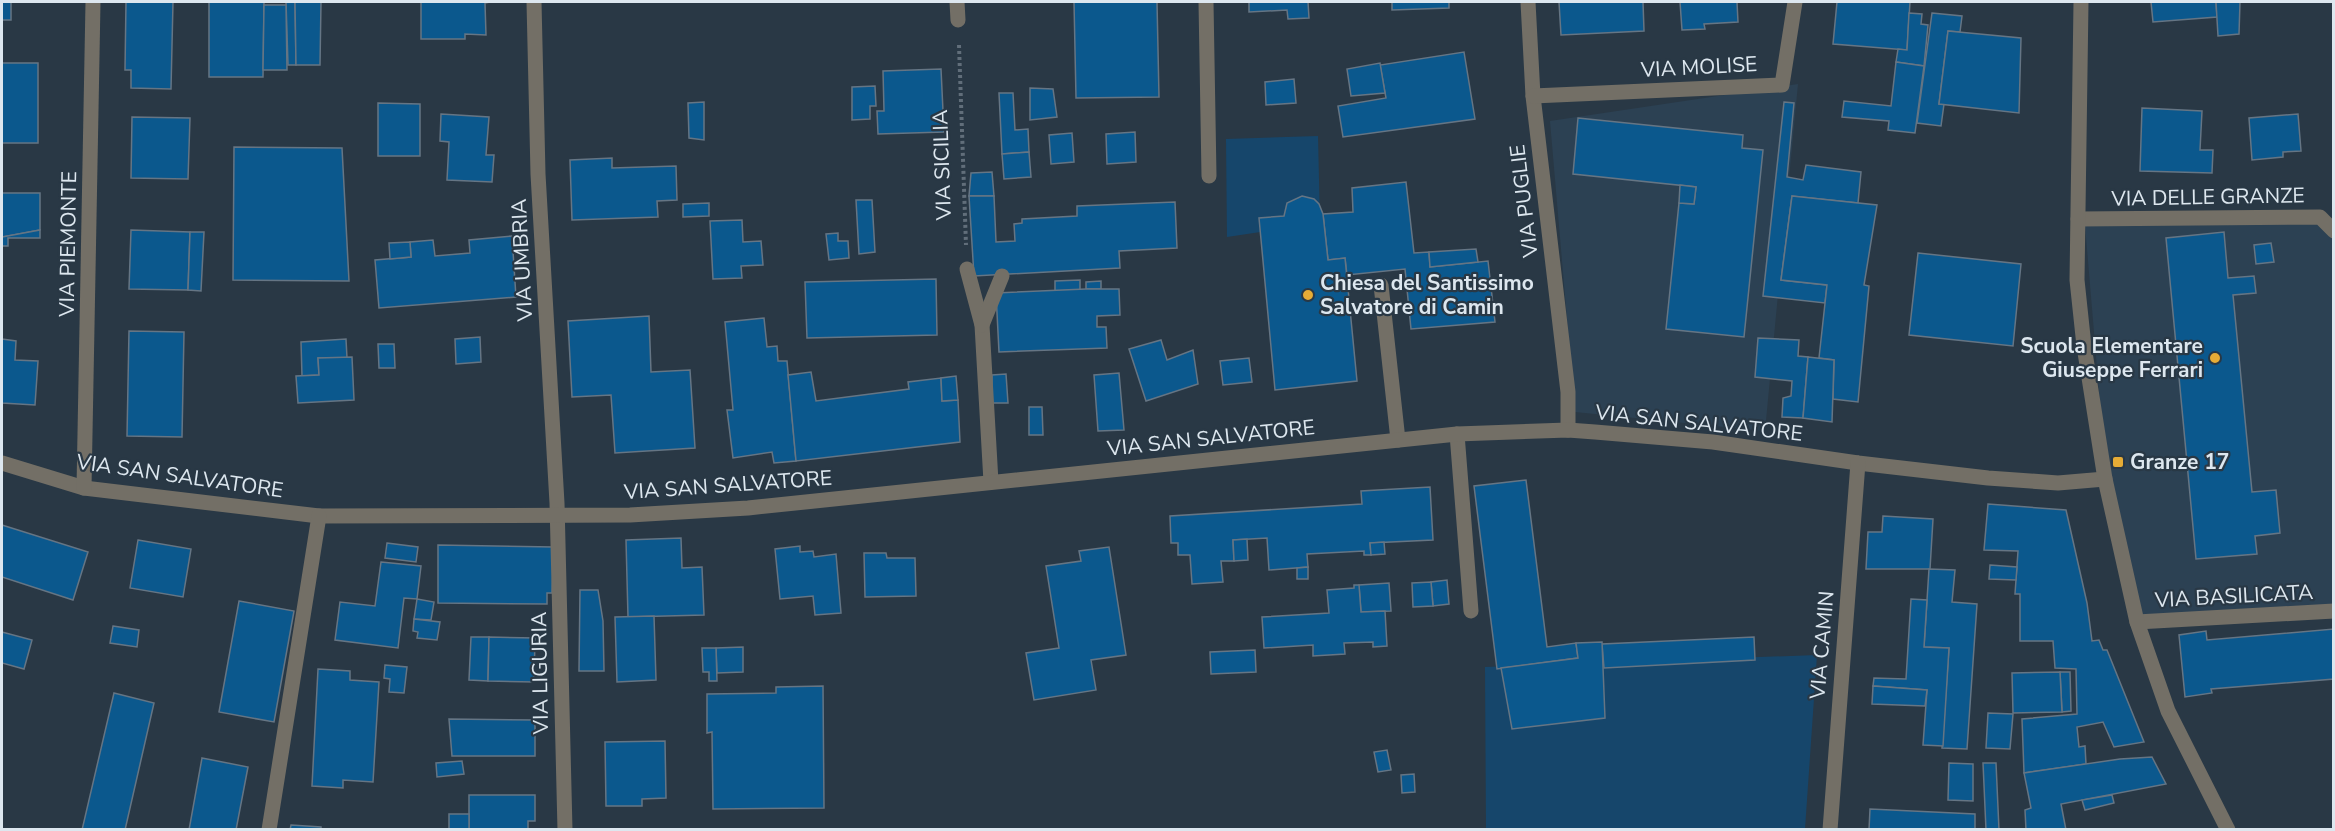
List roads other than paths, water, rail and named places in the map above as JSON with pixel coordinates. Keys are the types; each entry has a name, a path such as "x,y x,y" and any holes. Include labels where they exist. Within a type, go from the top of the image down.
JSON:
{"street":[{"name":"VIA PIEMONTE","path":"84,488 93,2"},
{"name":"VIA UMBRIA","path":"534,2 538,174 558,516"},
{"path":"957,2 958,20"},
{"path":"1206,2 1209,176"},
{"name":"VIA PUGLIE","path":"1528,2 1533,96 1568,392 1568,430"},
{"name":"VIA MOLISE","path":"1533,96 1782,85 1795,2"},
{"path":"2081,2 2077,280 2084,346 2105,479 2138,622 2169,711 2228,830"},
{"name":"VIA DELLE GRANZE","path":"2078,219 2320,217 2334,231"},
{"path":"967,269 981,325 991,482"},
{"path":"981,325 1002,276"},
{"path":"1381,285 1398,440"},
{"name":"VIA SAN SALVATORE","path":"2,463 84,488 319,516 630,515 748,508 1457,434 1568,430 1713,442 1858,463 1988,478 2058,483 2105,479"},
{"path":"1457,434 1471,611"},
{"name":"VIA CAMIN","path":"1830,830 1858,463"},
{"path":"269,830 319,516"},
{"name":"VIA LIGURIA","path":"558,516 565,830"},
{"name":"VIA BASILICATA","path":"2138,622 2334,612"}],"place":[{"name":"Chiesa del Santissimo Salvatore di Camin","path":"1308,295"},
{"name":"Scuola Elementare Giuseppe Ferrari","path":"2215,358"},
{"name":"Granze 17","path":"2118,462"}]}
